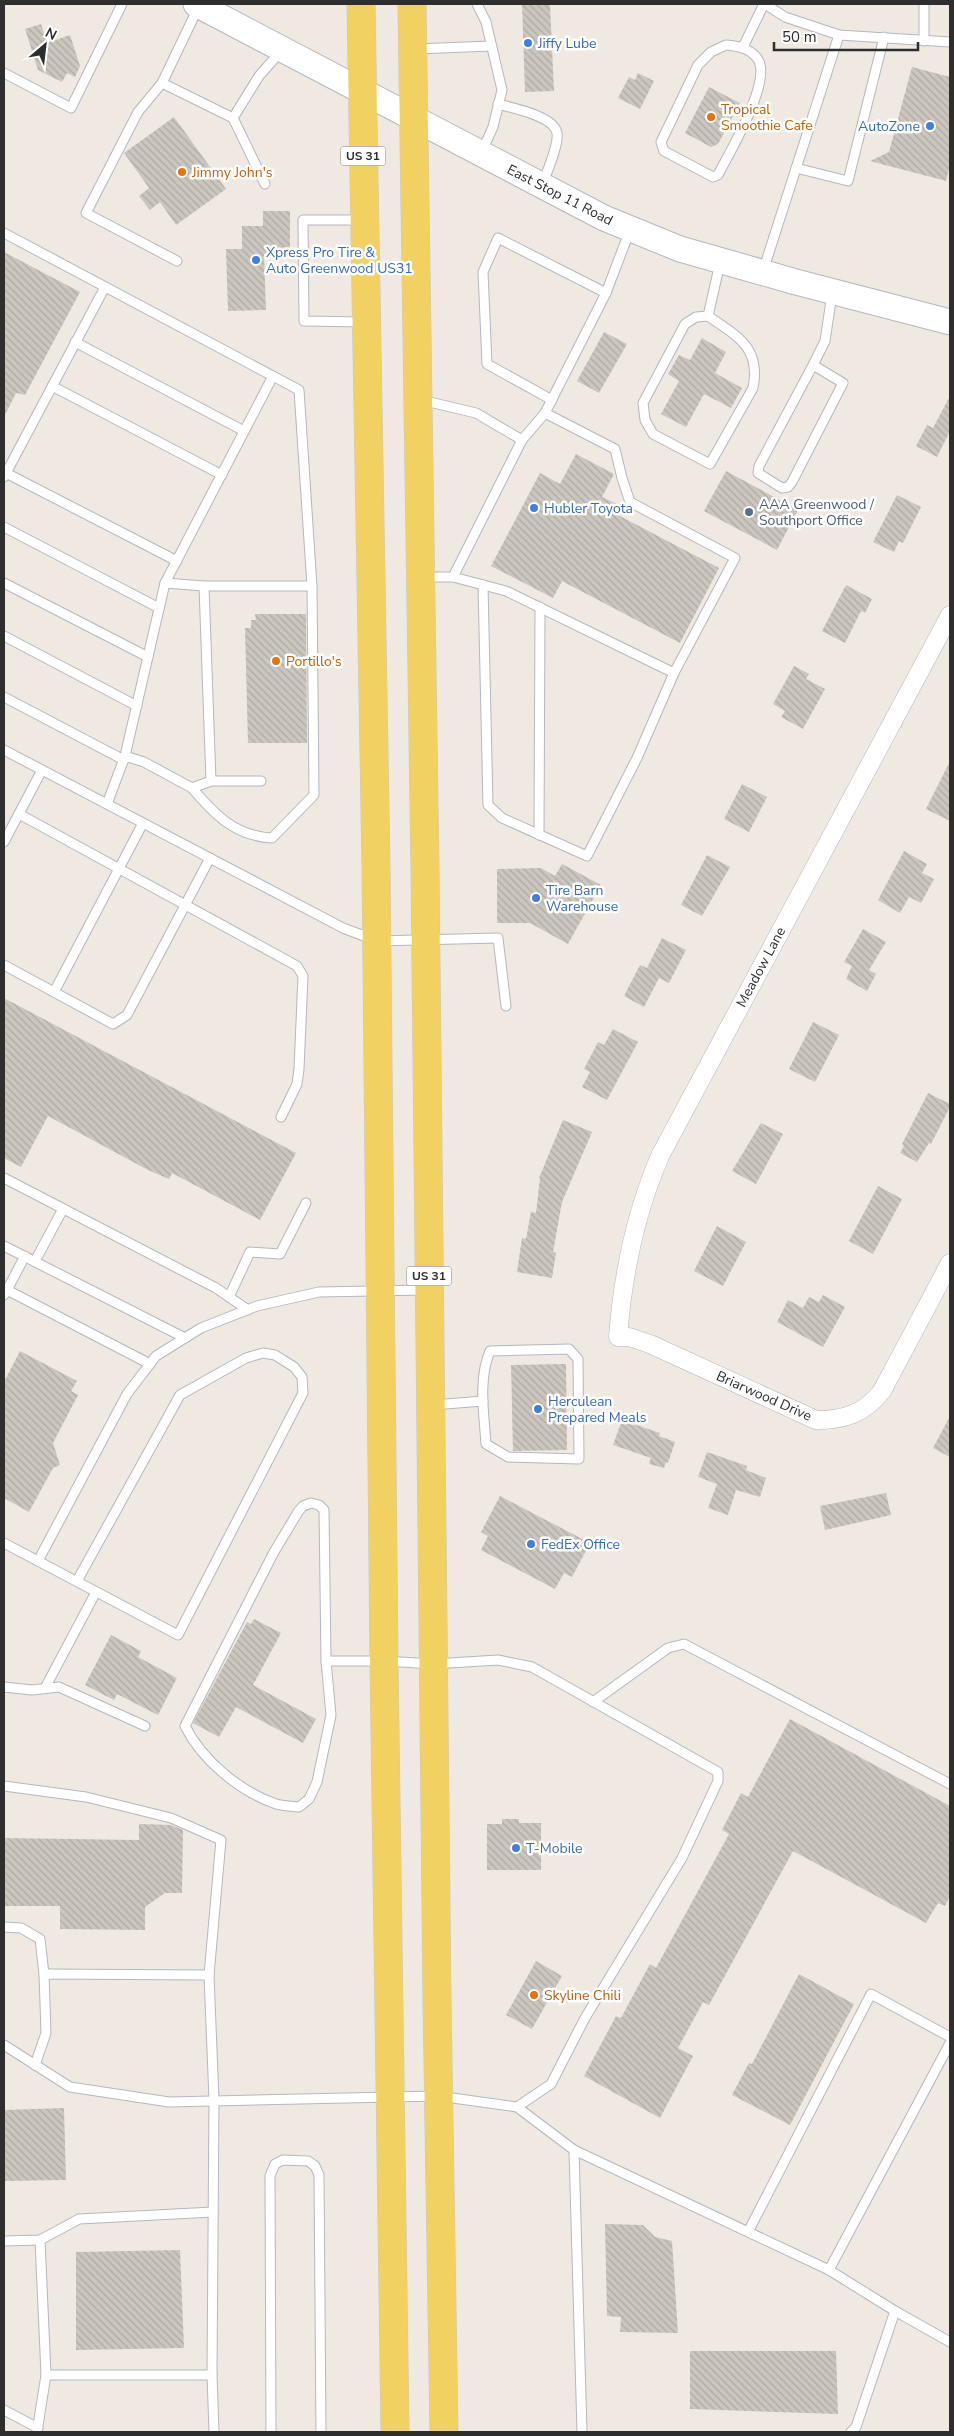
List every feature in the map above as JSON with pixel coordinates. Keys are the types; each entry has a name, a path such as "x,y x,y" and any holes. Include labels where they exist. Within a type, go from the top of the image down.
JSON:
{"main road":[{"name":"East Stop 11 Road","path":"198,4 481,155 604,218 630,229 680,249 950,322"},
{"name":"US 31","path":"361,4 377,941 384,1661 395,2432"},
{"name":"US 31","path":"412,4 426,938 438,2096 444,2432"}],"street":[{"name":"Meadow Lane","path":"618,1337 621,1300 632,1238 644,1195 661,1154 950,614"},
{"name":"Briarwood Drive","path":"618,1337 629,1337 650,1344 807,1417 816,1420 844,1418 869,1406 882,1392 950,1263"}],"lane":[{"path":"4,73 71,108 122,4"},
{"path":"177,261 86,213 138,112 162,83 198,4"},
{"path":"477,4 486,22 502,90 493,127 481,155"},
{"path":"743,47 764,4 785,17 839,36 950,42"},
{"path":"924,4 924,41"},
{"path":"763,272 839,36"},
{"path":"796,168 848,182 884,37"},
{"path":"726,45 743,47 757,58 761,66 755,103 718,175 713,176 664,151 661,142 698,65 711,52 726,45"},
{"path":"412,49 491,46"},
{"path":"233,118 259,76 282,49"},
{"path":"162,83 233,118 265,184"},
{"path":"498,104 535,114 552,124 557,133 542,186"},
{"path":"364,220 302,220 304,321 365,322"},
{"path":"453,577 522,440 545,413 552,400 606,293 630,229"},
{"path":"4,233 299,390 312,586 314,795 272,838 254,837 220,820 192,788 144,762 124,758 4,697"},
{"path":"552,400 487,364 483,272 498,238 606,293"},
{"path":"708,316 720,260"},
{"path":"105,287 5,475 177,562"},
{"path":"814,365 843,383 792,482 788,487 782,488 758,473 759,466 825,341 833,291"},
{"path":"708,316 743,340 752,357 756,375 753,388 710,464 653,434 646,420 643,403 685,324 696,317 708,316"},
{"path":"75,342 244,431"},
{"path":"107,804 124,758 165,583 273,376"},
{"path":"52,386 222,475"},
{"path":"418,399 476,413 522,440"},
{"path":"484,585 488,805 502,818 587,856 637,758 674,673 736,558 630,502 615,449 545,413"},
{"path":"4,527 159,608"},
{"path":"421,577 453,577 506,591 674,673"},
{"path":"4,583 148,657"},
{"path":"165,583 204,586 312,586"},
{"path":"204,586 211,781"},
{"path":"539,835 540,607"},
{"path":"4,636 137,706"},
{"path":"4,750 343,928 377,941 426,938 498,938 506,1006"},
{"path":"4,842 42,770"},
{"path":"192,788 211,781 261,781"},
{"path":"18,814 297,966 303,976 297,1084 281,1117"},
{"path":"54,992 143,823"},
{"path":"4,965 113,1024 127,1015 210,858"},
{"path":"4,1178 216,1288 248,1310"},
{"path":"229,1297 250,1252 280,1254 306,1204"},
{"path":"35,1262 63,1209"},
{"path":"4,1246 186,1338"},
{"path":"25,1256 5,1293 150,1364"},
{"path":"38,1561 127,1394 156,1356 202,1328 248,1310 319,1292 429,1290"},
{"path":"569,1349 578,1358 579,1459 508,1457 486,1444 483,1401 485,1364 490,1351 569,1349"},
{"path":"4,1543 178,1635 303,1393 302,1377 294,1367 275,1354 262,1353 246,1358 180,1394 76,1581"},
{"path":"430,1406 483,1401"},
{"path":"311,1503 319,1504 324,1510 326,1661 331,1715 317,1782 309,1799 299,1807 276,1804 234,1782 207,1756 185,1726 274,1552 298,1512 303,1506 311,1503"},
{"path":"45,1688 96,1592"},
{"path":"593,1702 668,1648 684,1644 950,1784"},
{"path":"326,1661 384,1661 433,1664 498,1660 532,1667 718,1772 718,1781 682,1858 585,2018 551,2084 517,2107"},
{"path":"4,1687 32,1690 59,1686 145,1726"},
{"path":"4,1786 86,1797 172,1818 221,1840 209,1975 214,2100 212,2375 214,2432"},
{"path":"4,1927 21,1928 40,1939 44,1974 46,2033 35,2065"},
{"path":"44,1974 209,1975"},
{"path":"750,2230 871,1994 950,2036"},
{"path":"830,2270 950,2043"},
{"path":"4,2045 70,2087 170,2102 390,2095 438,2096 517,2107 574,2150 750,2230 830,2270 895,2311 950,2342"},
{"path":"574,2150 582,2432"},
{"path":"270,2432 270,2176 275,2164 283,2160 308,2161 315,2166 319,2175 321,2432"},
{"path":"4,2241 40,2240 79,2219 213,2212"},
{"path":"4,2410 38,2430 46,2375 40,2240"},
{"path":"851,2432 856,2427 895,2311"},
{"path":"46,2375 212,2375"}],"building":[{"path":"522,4 550,4 554,91 525,92"},
{"path":"41,24 47,43 70,35 80,66 75,77 67,73 62,82 38,70 25,29"},
{"path":"912,67 950,77 950,165 946,181 870,161 889,152"},
{"path":"638,73 654,81 640,109 618,98 629,77 635,80"},
{"path":"709,87 740,103 718,144 711,147 685,133"},
{"path":"174,117 226,189 176,225 160,202 150,210 139,196 149,188 124,153"},
{"path":"263,211 290,211 290,255 264,254 266,310 228,311 226,249 242,249 242,226 263,226"},
{"path":"4,252 80,292 25,395 16,393 4,417"},
{"path":"604,332 627,344 599,393 577,381"},
{"path":"702,338 726,352 715,373 742,388 731,408 704,394 686,427 661,414 679,381 668,374 679,355 690,360"},
{"path":"950,396 950,431 937,457 916,446 927,425 933,428"},
{"path":"576,454 614,474 602,497 621,506 616,514 719,568 680,643 562,581 553,598 491,566 540,473 560,484"},
{"path":"726,471 798,510 777,550 704,511"},
{"path":"897,495 921,507 903,543 899,541 894,552 873,542"},
{"path":"846,585 872,599 865,613 861,611 845,643 822,631"},
{"name":"Portillo's","path":"255,614 306,614 307,743 248,743 245,628 251,628 251,620 256,620"},
{"path":"794,666 809,674 806,679 825,689 803,729 781,717 785,711 773,704"},
{"path":"950,761 950,821 926,809"},
{"path":"742,784 767,797 749,832 724,819"},
{"path":"904,851 927,864 922,873 934,879 921,903 909,897 900,913 878,900"},
{"path":"707,855 730,867 702,916 681,905"},
{"path":"562,864 601,885 568,944 530,923 497,923 497,869 541,868 555,876"},
{"path":"863,929 886,942 869,970 876,974 867,991 846,979 852,966 844,962"},
{"path":"662,938 686,950 669,983 659,978 644,1007 624,996 640,965 647,968"},
{"path":"4,998 296,1153 260,1220 172,1173 169,1179 148,1170 48,1116 21,1167 4,1158"},
{"path":"813,1022 839,1035 815,1082 789,1069"},
{"path":"613,1029 638,1042 607,1100 582,1087 590,1072 584,1069 598,1042 604,1045"},
{"path":"928,1093 950,1104 950,1107 931,1144 929,1143 917,1162 900,1153 904,1146 902,1144"},
{"path":"563,1120 592,1132 562,1202 553,1252 556,1253 552,1278 517,1272 522,1238 526,1239 531,1212 536,1213 539,1178"},
{"path":"761,1123 783,1134 756,1184 732,1171"},
{"path":"878,1186 902,1199 873,1254 849,1241"},
{"path":"717,1226 746,1242 723,1286 694,1271"},
{"path":"823,1295 845,1307 823,1347 777,1322 788,1300 803,1308 809,1297 819,1302"},
{"path":"20,1351 77,1381 71,1391 78,1395 53,1443 60,1465 53,1468 29,1512 4,1498 4,1382"},
{"path":"566,1364 567,1450 513,1451 511,1365"},
{"path":"950,1416 950,1457 933,1448"},
{"path":"622,1420 660,1433 659,1436 675,1442 668,1463 666,1462 664,1468 649,1464 651,1458 613,1445"},
{"path":"707,1452 747,1466 746,1470 766,1478 760,1497 736,1490 728,1515 708,1508 717,1484 698,1477"},
{"path":"886,1493 891,1515 825,1530 820,1506"},
{"path":"500,1496 590,1543 572,1577 564,1573 555,1589 481,1550 488,1536 481,1532"},
{"path":"254,1619 281,1633 253,1685 316,1719 303,1743 236,1707 219,1737 193,1723 247,1622 251,1624"},
{"path":"111,1635 141,1651 138,1657 177,1678 158,1715 117,1694 114,1700 85,1685"},
{"path":"790,1719 950,1806 950,1896 945,1906 938,1903 926,1923 793,1851 709,2005 703,2002 678,2048 693,2056 660,2118 584,2076 616,2016 621,2018 650,1964 656,1968 729,1834 722,1830 741,1793 748,1797"},
{"path":"502,1819 519,1819 519,1823 541,1823 541,1870 487,1870 487,1824 502,1824"},
{"path":"139,1824 171,1825 183,1830 182,1893 165,1893 145,1907 145,1930 60,1929 60,1906 4,1906 4,1838 139,1840"},
{"path":"536,1961 562,1976 532,2029 506,2015"},
{"path":"799,1974 854,2004 790,2125 732,2095 749,2063 752,2064"},
{"path":"64,2108 66,2180 4,2181 4,2110"},
{"path":"605,2224 643,2225 655,2237 672,2241 678,2333 620,2332 621,2317 607,2316"},
{"path":"180,2250 184,2348 76,2350 76,2252"},
{"path":"690,2351 836,2351 838,2414 690,2409"}],"place":[{"name":"Jiffy Lube","path":"528,43"},
{"name":"Tropical Smoothie Cafe","path":"711,117"},
{"name":"AutoZone","path":"930,126"},
{"name":"Jimmy John's","path":"182,172"},
{"name":"Xpress Pro Tire & Auto Greenwood US31","path":"256,260"},
{"name":"Hubler Toyota","path":"534,508"},
{"name":"AAA Greenwood / Southport Office","path":"749,512"},
{"name":"Portillo's","path":"276,661"},
{"name":"Tire Barn Warehouse","path":"536,898"},
{"name":"Herculean Prepared Meals","path":"538,1409"},
{"name":"FedEx Office","path":"531,1544"},
{"name":"T-Mobile","path":"516,1848"},
{"name":"Skyline Chili","path":"534,1995"}]}
